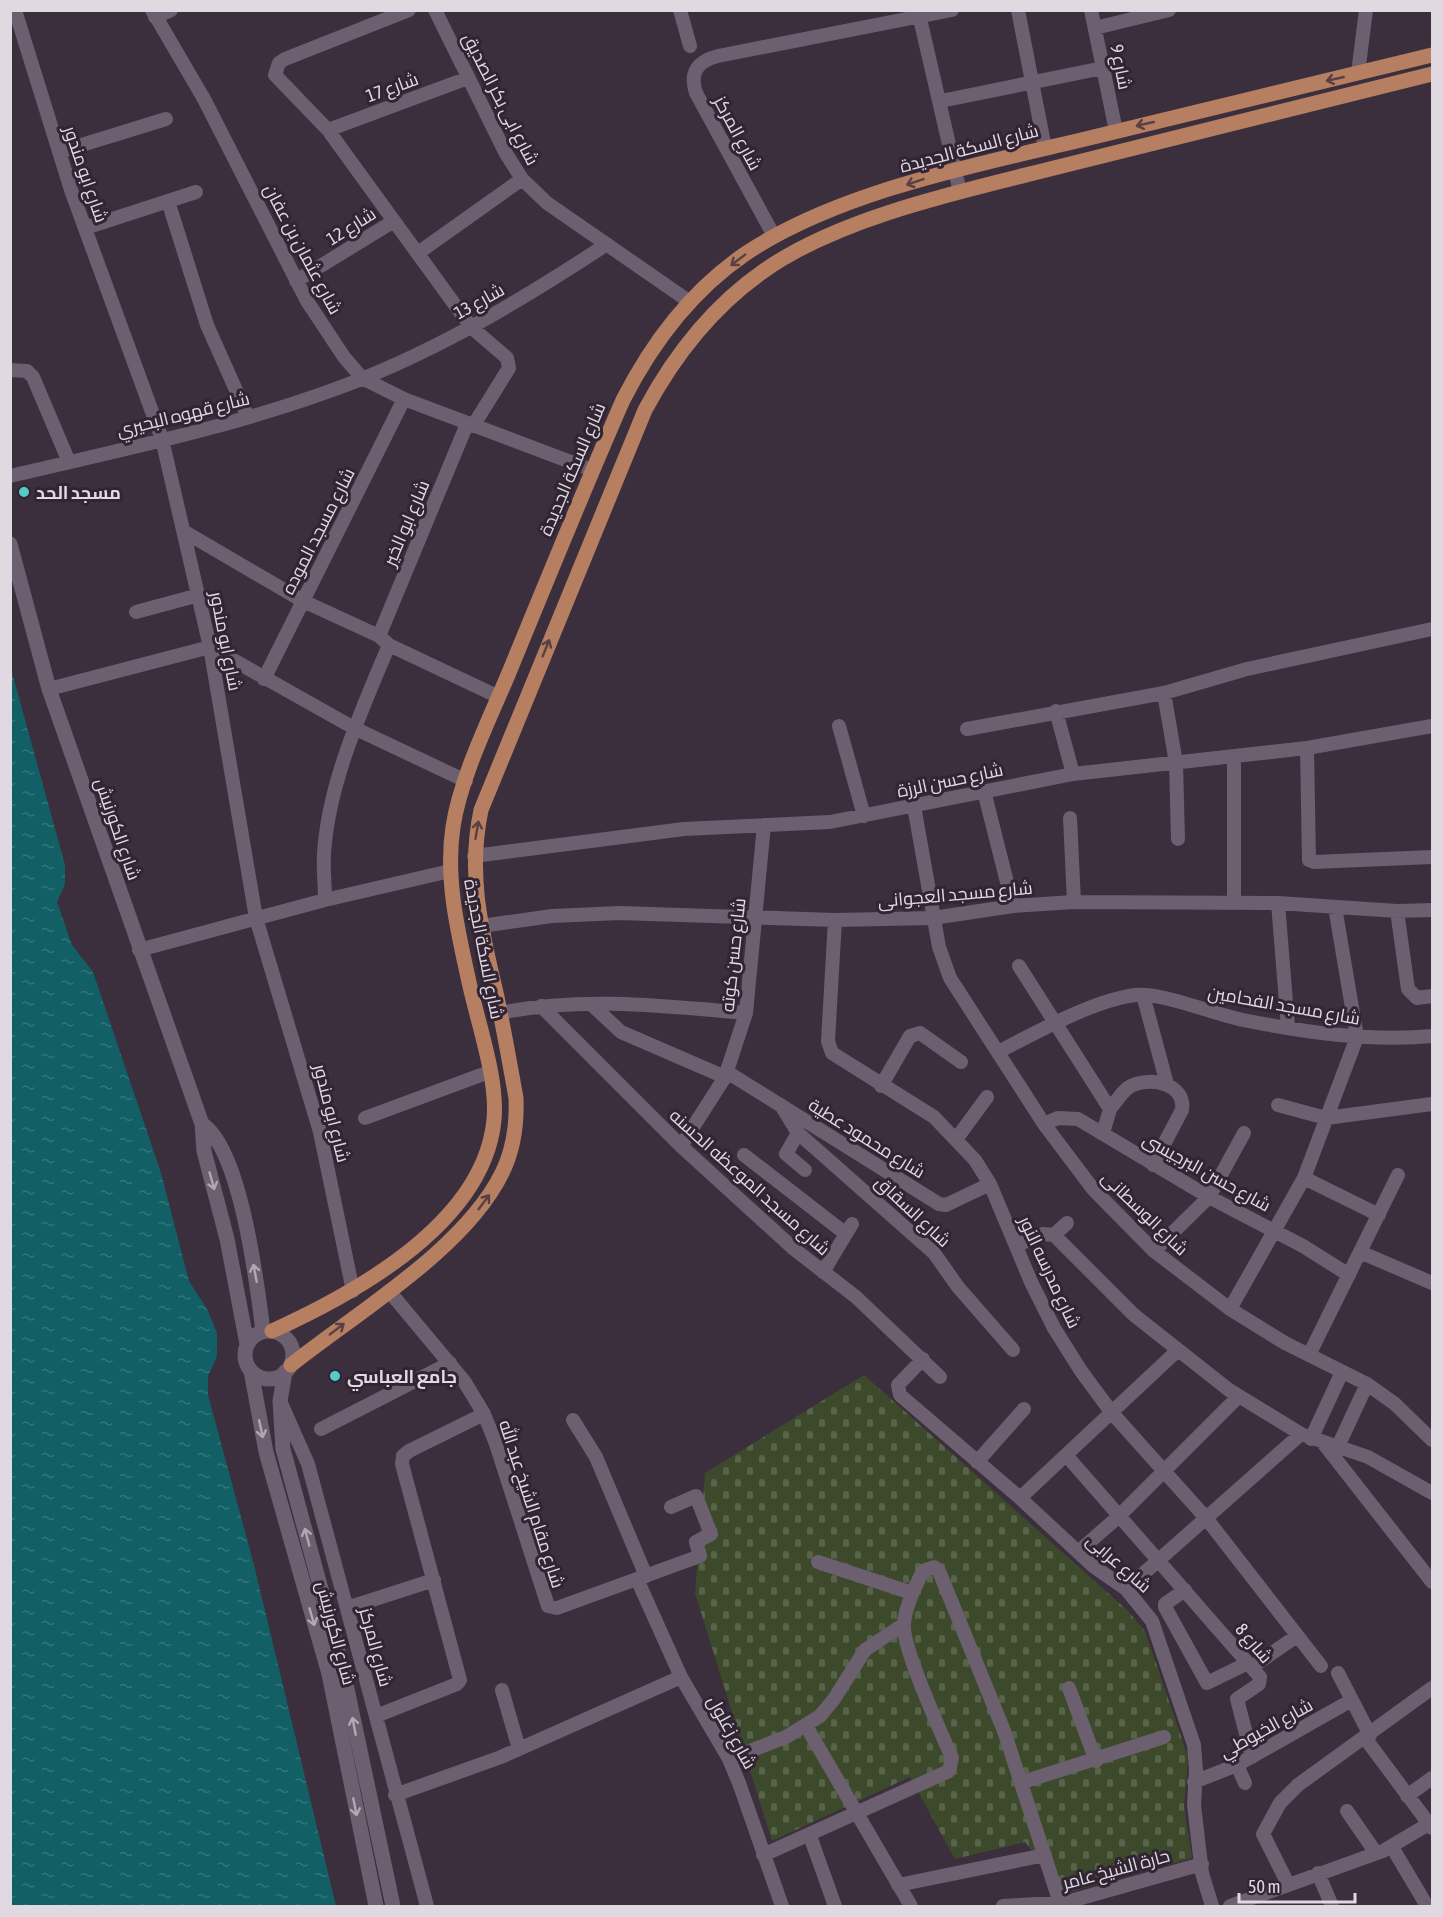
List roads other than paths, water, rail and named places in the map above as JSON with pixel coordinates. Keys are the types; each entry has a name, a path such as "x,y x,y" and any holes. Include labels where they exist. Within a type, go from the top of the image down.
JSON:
{"main road":[{"name":"شارع السكة الجديدة","path":"267,1331 353,1291 417,1243 458,1203 483,1164 490,1142 494,1095 462,948 450,871 453,825 466,781 592,470 633,380 658,341 690,302 716,277 774,236 840,207 956,170 1432,54"},
{"name":"شارع السكة الجديدة","path":"288,1369 389,1291 459,1230 478,1209 502,1173 510,1153 516,1115 516,1098 481,926 474,856 481,810 488,788 645,410 685,346 718,308 741,288 791,253 848,228 960,192 1432,74"},
{"name":"شارع الكورنيش","path":"10,544 49,689 202,1124 204,1151 227,1239 247,1344"},
{"name":"شارع الكورنيش","path":"202,1124 216,1136 221,1144 236,1190 248,1236 267,1331"},
{"path":"267,1331 285,1337 290,1343 293,1358 288,1369 272,1378 264,1378 251,1371 245,1358 247,1344 251,1338 267,1331"},
{"name":"شارع الكورنيش","path":"288,1369 280,1401 283,1449 343,1670 393,1906"},
{"name":"شارع الكورنيش","path":"251,1371 266,1452 328,1674 376,1906"}],"street":[{"name":"شارع ابو مندور","path":"15,10 85,228 162,439 210,647 256,918 320,1132 353,1291"},
{"path":"154,14 171,10"},
{"path":"409,10 285,59 276,68 278,80 328,130 471,327"},
{"name":"شارع ابى بكر الصديق","path":"435,10 505,152 522,179 547,202 690,302"},
{"path":"680,10 690,46"},
{"path":"952,10 918,13 941,101 960,192"},
{"path":"1018,10 1045,148"},
{"name":"شارع 9","path":"1091,10 1116,131"},
{"path":"1095,28 1169,10"},
{"path":"1358,73 1366,10"},
{"name":"شارع المركز","path":"774,236 736,170 693,83 694,72 699,63 718,56 918,13"},
{"name":"شارع عثمان بن عفان","path":"154,14 204,99 296,281 324,328 362,378 404,399 592,470"},
{"path":"941,101 1103,68"},
{"name":"شارع 17","path":"328,130 468,78"},
{"path":"59,152 166,119"},
{"path":"418,254 522,179"},
{"path":"85,228 196,192"},
{"path":"168,201 207,325 248,417"},
{"name":"شارع 12","path":"296,281 394,220"},
{"name":"شارع 13","path":"362,378 471,327 540,288 607,244"},
{"name":"شارع ابو الخير","path":"325,900 324,855 329,820 354,728 384,640 470,425 509,368 509,363 471,327"},
{"path":"10,370 27,371 33,377 69,462"},
{"name":"شارع قهوه البحيري","path":"10,476 248,417 362,378"},
{"name":"شارع مسجد الموده","path":"264,679 404,399"},
{"path":"185,532 303,601 499,697"},
{"path":"136,612 199,595"},
{"path":"967,729 1164,693 1247,669 1432,629"},
{"path":"49,689 210,647 354,728 466,781"},
{"path":"1164,693 1176,763 1178,839"},
{"path":"1056,711 1073,774"},
{"path":"840,726 864,816"},
{"name":"شارع حسن الرزة","path":"474,856 684,829 830,822 1073,774 1307,748 1432,726"},
{"path":"1307,748 1309,860 1314,862 1432,857"},
{"path":"1234,757 1234,903"},
{"path":"984,791 1013,906"},
{"name":"شارع الوسطانى","path":"914,806 939,947 950,978 1044,1124 1093,1189 1154,1251 1230,1309 1309,1355 1367,1384 1395,1404 1432,1440"},
{"path":"1070,818 1074,902"},
{"name":"شارع حسن كوته","path":"681,1146 708,1107 726,1074 746,1013 764,825"},
{"path":"139,950 325,900 450,871"},
{"name":"شارع مسجد العجوانى","path":"481,926 552,916 620,914 755,915 835,920 933,918 1013,906 1074,902 1278,903 1397,911 1432,910"},
{"path":"1278,903 1288,1027"},
{"path":"1230,1309 1304,1178 1357,1037 1335,907"},
{"path":"1397,911 1408,989 1417,998 1432,996"},
{"name":"شارع مدرسه النور","path":"835,920 829,1047 836,1058 934,1118 957,1138 990,1184 1054,1328 1081,1371 1112,1413 1206,1518 1321,1666"},
{"path":"1019,966 1110,1109"},
{"path":"1143,995 1167,1084"},
{"name":"شارع مسجد الفحامين","path":"998,1052 1054,1023 1119,999 1143,995 1243,1020 1357,1037 1432,1036"},
{"path":"500,1013 541,1006 591,1004 675,1006 746,1013"},
{"name":"شارع محمود عطية","path":"591,1004 621,1032 726,1074 781,1105 939,1204 946,1205 990,1184"},
{"name":"شارع مسجد الموعظه الحسنه","path":"541,1006 681,1146 823,1272 856,1297 940,1377"},
{"path":"881,1086 910,1036 915,1034 920,1033 961,1062"},
{"path":"365,1118 489,1072"},
{"path":"1103,1133 1110,1109 1132,1085 1154,1081 1167,1084 1179,1094 1183,1103 1153,1165"},
{"path":"957,1138 987,1098"},
{"path":"1278,1105 1326,1118 1432,1104"},
{"name":"شارع السقاق","path":"781,1105 798,1133 915,1234 1013,1350"},
{"name":"شارع حسن البرجيسى","path":"1044,1124 1069,1117 1078,1119 1209,1197 1275,1230 1348,1275"},
{"path":"798,1133 786,1154 805,1170"},
{"path":"1154,1251 1209,1197 1244,1133"},
{"path":"744,1155 849,1229 823,1272"},
{"path":"1309,1355 1398,1175"},
{"path":"1304,1178 1379,1215"},
{"path":"1054,1235 1067,1223"},
{"path":"1017,1245 1043,1234 1054,1235 1101,1284 1177,1351 1239,1396 1336,1452 1368,1457 1432,1493"},
{"path":"1360,1252 1432,1283"},
{"name":"شارع مقام الشيخ عبد الله","path":"389,1291 450,1363 484,1414 496,1444 545,1602 557,1608 642,1578"},
{"path":"1020,1498 1177,1351"},
{"name":"شارع عرابى","path":"923,1359 898,1385 898,1393 1020,1498 1109,1579 1126,1589 1141,1604 1161,1639 1194,1745 1196,1757 1194,1805 1202,1864 1212,1906"},
{"path":"321,1429 450,1363"},
{"path":"1126,1589 1206,1518 1312,1439 1342,1372"},
{"path":"1336,1452 1367,1384"},
{"path":"1078,1552 1165,1472 1239,1396"},
{"name":"شارع المركز","path":"280,1401 308,1464 395,1795 427,1906"},
{"path":"977,1462 1024,1409"},
{"path":"376,1716 457,1684 460,1680 402,1464 404,1456 484,1414"},
{"name":"شارع زغلول","path":"573,1420 596,1457 681,1677 729,1759 748,1806 782,1906"},
{"path":"1336,1452 1432,1582"},
{"name":"شارع 8","path":"1066,1455 1250,1665 1261,1681 1239,1696 1236,1702 1252,1757"},
{"path":"642,1578 699,1557 696,1542 711,1536 696,1496 671,1507"},
{"path":"818,1562 912,1593"},
{"path":"763,1855 810,1836 942,1775 952,1764 909,1651 904,1624 912,1593 922,1571 934,1567 939,1571 1023,1782 1060,1905"},
{"path":"347,1608 434,1580"},
{"path":"1185,1590 1165,1604 1165,1607 1207,1683 1250,1665 1298,1636"},
{"path":"729,1759 786,1737 820,1716 834,1700 865,1650 904,1624"},
{"path":"1230,1906 1259,1901 1288,1884 1392,1847 1431,1824 1407,1796 1368,1737 1338,1673"},
{"path":"395,1795 519,1749 681,1677"},
{"path":"1069,1688 1096,1761"},
{"path":"1288,1884 1264,1839 1263,1834 1268,1821 1298,1785 1368,1737 1432,1688"},
{"path":"502,1690 519,1749"},
{"name":"شارع الخيوطي","path":"1194,1782 1237,1766 1352,1700"},
{"path":"806,1726 855,1815 911,1906"},
{"path":"1023,1782 1096,1761 1164,1737"},
{"path":"1237,1766 1245,1783"},
{"path":"1407,1796 1432,1778"},
{"path":"1347,1811 1376,1853"},
{"path":"810,1836 835,1906"},
{"path":"1392,1847 1426,1906"},
{"path":"898,1885 1045,1855"},
{"name":"حارة الشيخ عامر","path":"1003,1906 1060,1905 1202,1864"},
{"path":"1318,1873 1332,1906"}],"water":[{"path":"11,669 65,865 65,884 57,902 72,945 93,972 161,1173 189,1281 207,1309 217,1333 217,1356 208,1376 208,1395 254,1565 336,1906 11,1906"}],"place":[{"name":"مسجد الحد","path":"24,492"},
{"name":"جامع العباسي","path":"335,1376"}]}
